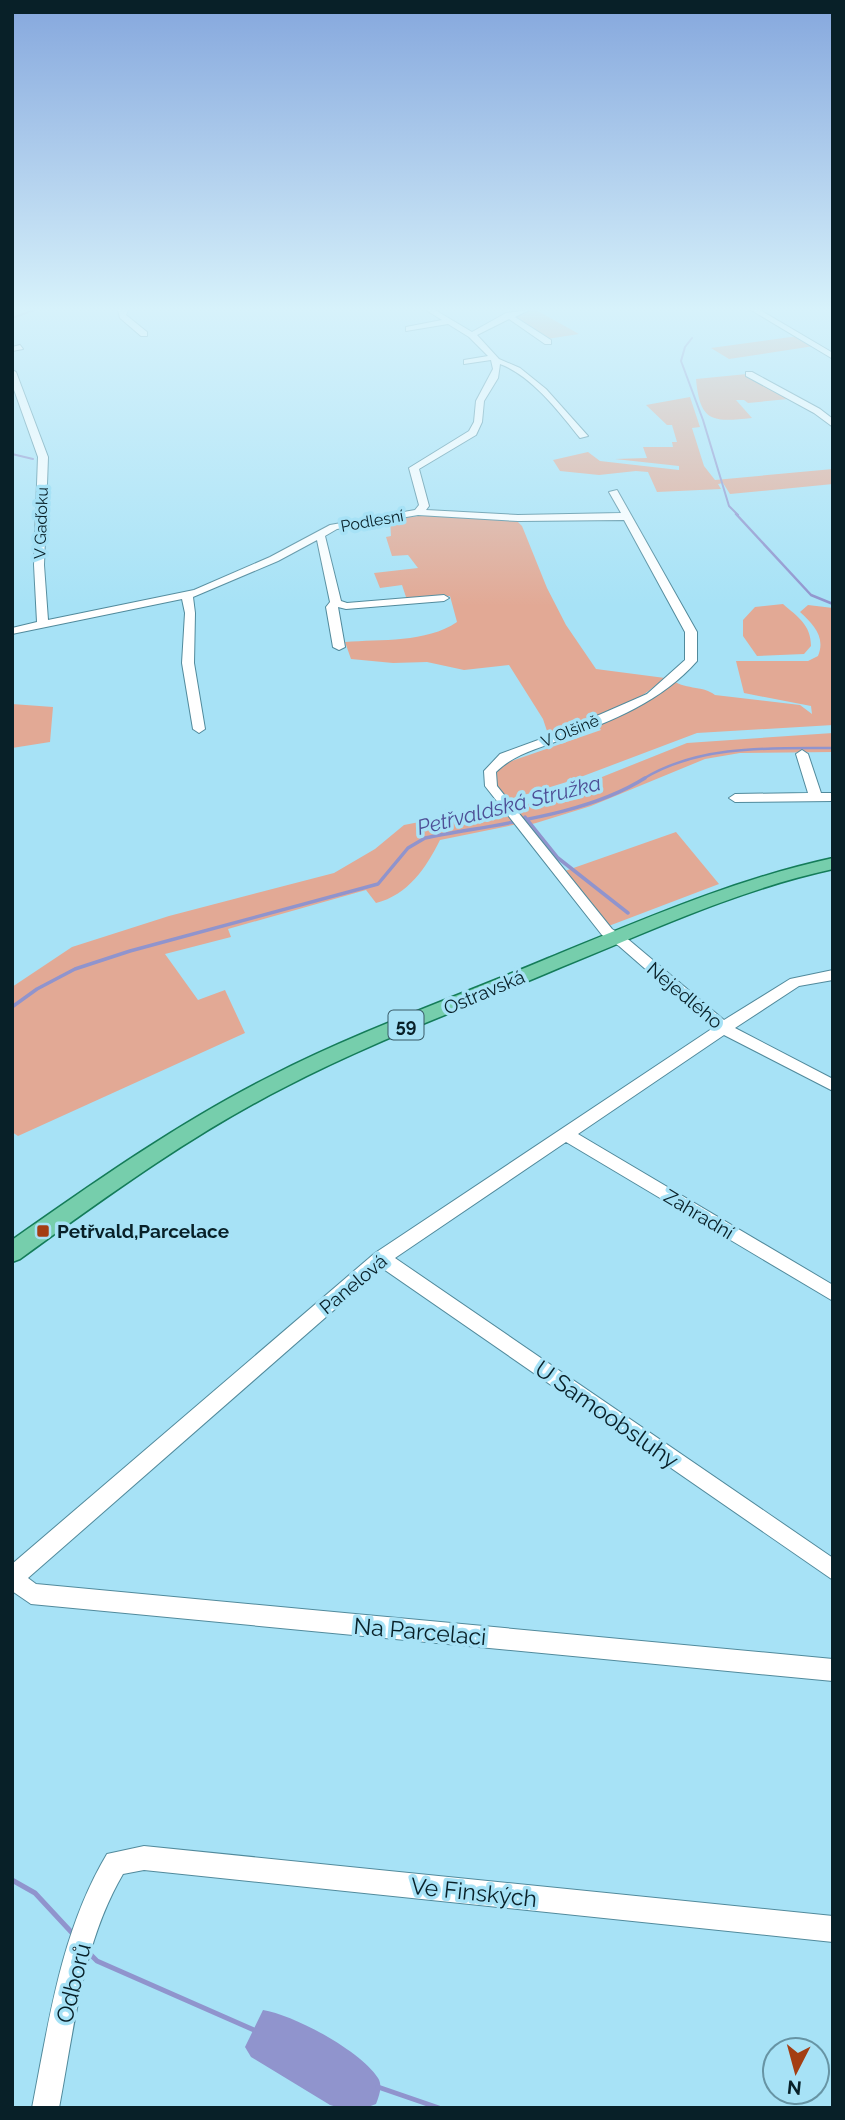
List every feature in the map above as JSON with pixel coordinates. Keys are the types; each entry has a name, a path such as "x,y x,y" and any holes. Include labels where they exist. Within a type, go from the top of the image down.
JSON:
{"main road":[{"name":"Ostravská","path":"12,1253 182,1136 269,1085 614,938 754,883 833,863"}],"street":[{"name":"V Gaďoku","path":"24,409 43,457 39,565 43,623"},
{"name":"Podlesní","path":"12,631 187,596 234,578 318,535 349,523 418,512 424,506 414,468 473,433 479,409"},
{"path":"558,409 583,436"},
{"path":"813,409 833,424"},
{"name":"V Olšině","path":"614,492 691,632 691,661 651,697 564,735 504,757 490,771 491,786 601,927 614,938"},
{"path":"418,512 518,518 617,515 629,518"},
{"path":"318,535 322,538 336,603"},
{"path":"187,596 190,612 188,663 199,729"},
{"path":"336,603 346,606 444,598"},
{"path":"336,603 331,607 339,648"},
{"path":"802,754 816,797"},
{"path":"735,798 833,797"},
{"name":"Nejedlého","path":"614,938 624,943 723,1028 833,1086"},
{"name":"Panelová","path":"12,1578 381,1258 795,982 833,975"},
{"name":"Zahradní","path":"566,1134 833,1294"},
{"name":"U Samoobsluhy","path":"381,1258 833,1570"},
{"name":"Na Parcelaci","path":"12,1578 31,1594 833,1670"},
{"name":"Ve Finských","path":"116,1863 144,1858 833,1929"},
{"name":"Odborů","path":"45,2108 73,1974 103,1881 116,1863"}],"shaded area":[{"path":"650,409 694,409 700,427 692,428 704,466 715,480 833,469 833,484 730,494 723,483 718,484 721,489 657,492 648,472 599,475 560,471 553,460 588,452 600,461 679,470 679,466 615,459 647,458 643,447 673,447 672,442 677,442 672,425 667,425"},
{"path":"703,409 744,409 752,418 718,419"},
{"path":"428,515 516,520 522,526 547,588 566,625 596,669 665,678 610,714 549,737 543,719 509,665 464,670 427,662 393,663 351,659 345,642 417,637 445,629 457,622 450,596 407,600 402,585 380,588 374,573 418,568 408,555 392,556 386,537 391,536 390,519"},
{"path":"783,604 806,627 811,646 804,654 757,656 743,636 743,620 755,607"},
{"path":"808,605 833,608 833,725 697,733 570,781 511,799 500,795 493,784 494,771 506,763 601,730 598,726 601,723 672,679 681,685 715,695 800,705 812,714 811,706 744,693 736,661 808,661 818,656 819,637 814,626 800,612"},
{"path":"12,704 53,707 50,742 12,748"},
{"path":"833,733 833,752 740,753 705,759 591,806 528,825 514,808 552,797 687,743"},
{"path":"501,806 518,824 440,840 415,879 398,894 387,899 376,903 366,890 228,929 231,937 165,954 198,1000 225,990 245,1033 18,1136 12,1132 12,987 72,947 169,916 334,873 375,849 404,825"},
{"path":"676,832 719,884 606,927 562,872"}],"water":[{"path":"263,2010 309,2027 357,2057 378,2078 380,2091 376,2104 353,2109 330,2105 251,2057 245,2047"}],"waterway":[{"path":"699,409 729,506 738,515"},
{"path":"12,454 33,459"},
{"path":"736,514 811,595 833,604"},
{"name":"Petřvaldská Stružka","path":"643,779 664,768 711,754 760,749 833,748"},
{"name":"Petřvaldská Stružka","path":"527,819 595,801 645,778"},
{"name":"Petřvaldská Stružka","path":"12,1007 37,989 75,969 130,951 378,884 408,848 425,838 527,819"},
{"path":"527,819 558,858 628,913"},
{"path":"12,1880 35,1893 74,1935"},
{"path":"88,1952 97,1961 254,2030"},
{"path":"378,2087 439,2108"}],"place":[{"name":"Petřvald,Parcelace","path":"43,1231"}]}
